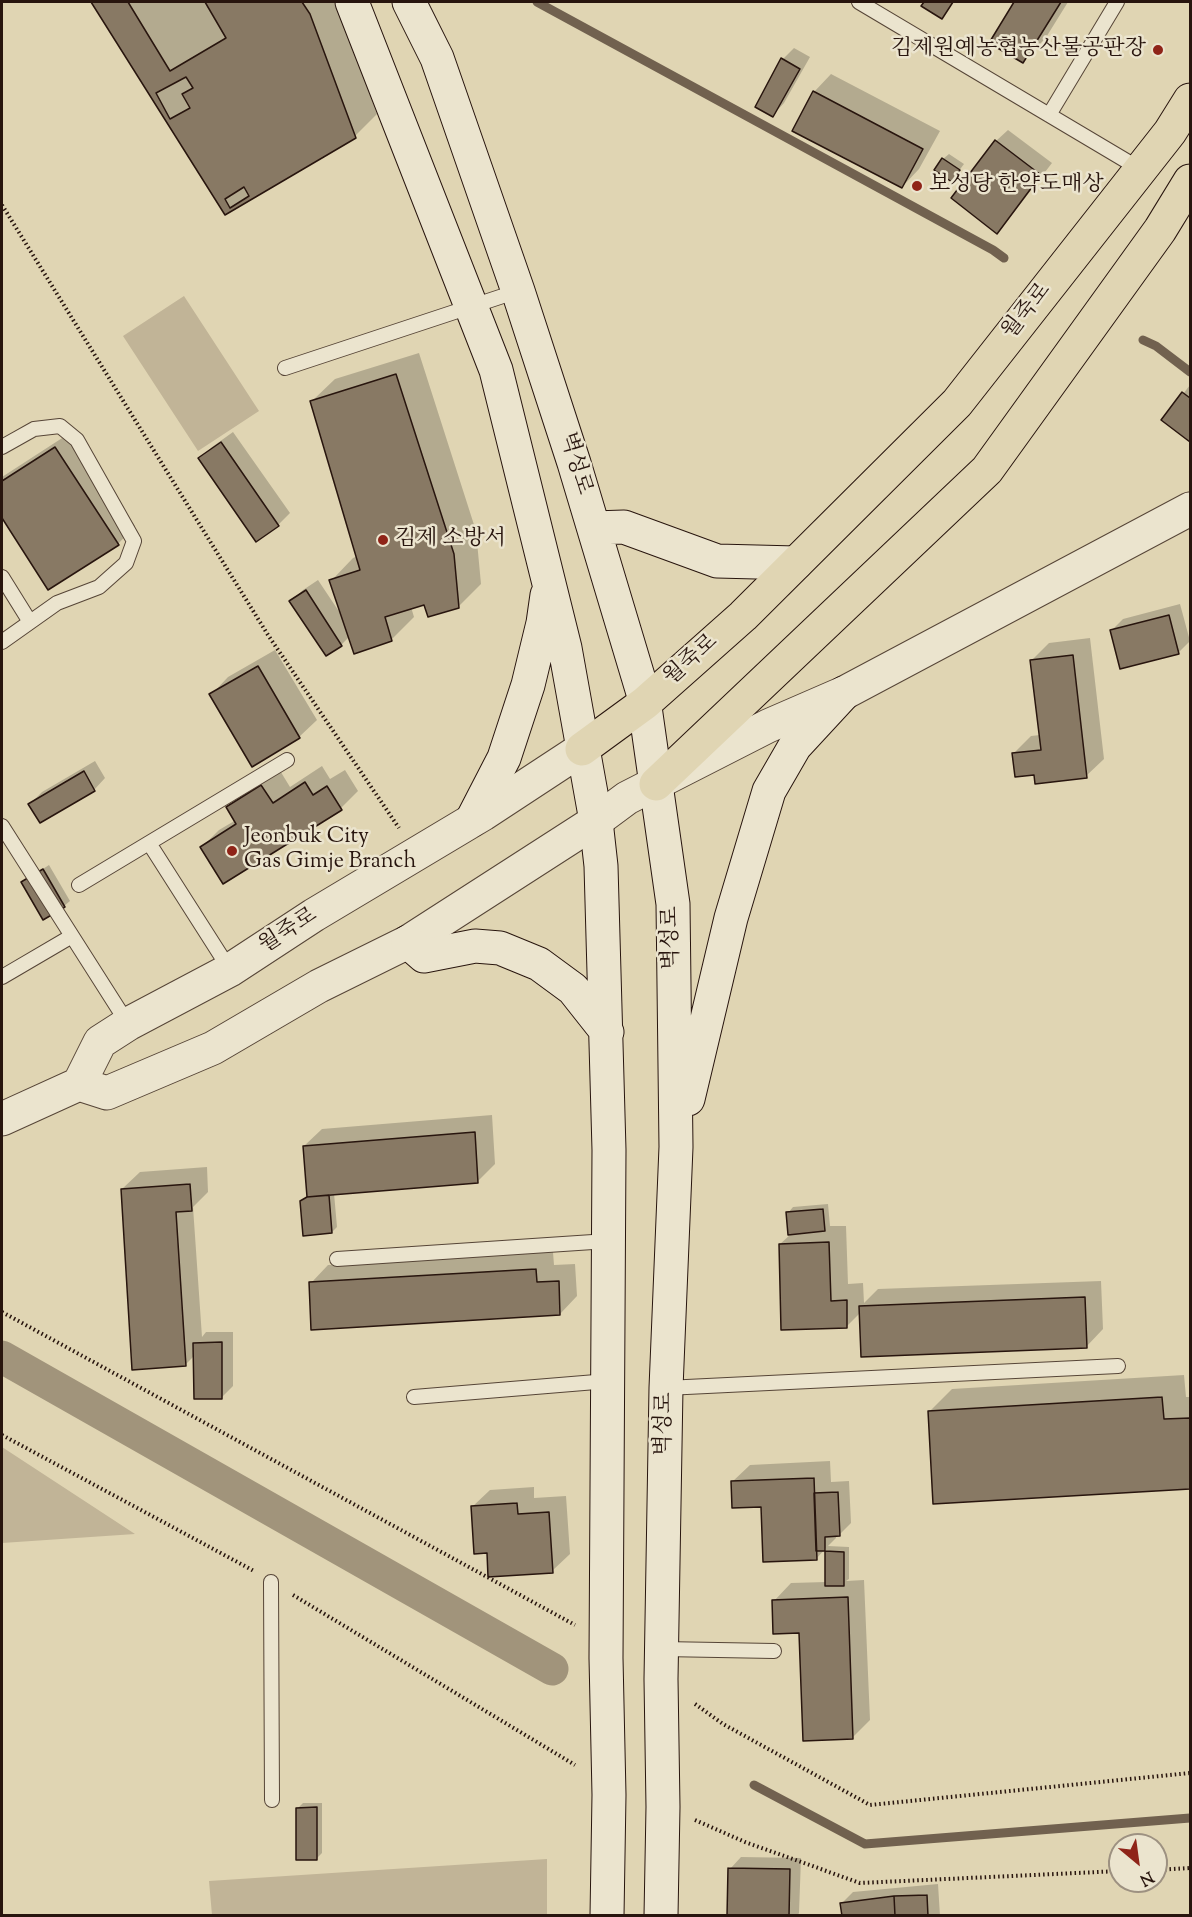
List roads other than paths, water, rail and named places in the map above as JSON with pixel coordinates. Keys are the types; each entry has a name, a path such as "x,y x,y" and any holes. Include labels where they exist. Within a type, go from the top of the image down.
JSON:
{"main road":[{"path":"352,2 496,370 565,648 602,866 607,1032 608,1241 606,1642 609,1785 607,1916"},
{"name":"벽성로","path":"410,2 437,58 518,291 594,528 645,703 673,904 676,1147 666,1388 661,1916"},
{"name":"월죽로","path":"79,1084 100,1042 128,1024 230,970 314,915 472,820 582,749 645,703 743,616 957,403 1140,169 1191,100"},
{"path":"656,784 987,470 1160,230 1191,181"},
{"path":"2,1119 79,1084 107,1093 213,1048 319,986 408,942 596,821 627,798 768,726 844,693 1191,509"},
{"path":"594,528 624,527 717,561 796,563"},
{"path":"472,820 504,759 528,685 543,623 548,581"},
{"path":"676,1147 731,918 769,792 795,746 844,693"},
{"path":"408,942 424,956 475,946 500,948 539,964 573,989 607,1032"}],"lane":[{"path":"859,2 1140,169"},
{"path":"1049,115 1117,2"},
{"path":"285,368 518,291"},
{"path":"2,447 34,429 60,426 77,440 134,541 126,562 99,587 57,603 2,642"},
{"path":"2,577 30,622"},
{"path":"79,885 287,760"},
{"path":"2,826 128,1024"},
{"path":"149,843 230,970"},
{"path":"2,977 72,936"},
{"path":"337,1259 608,1241"},
{"path":"666,1388 1118,1366"},
{"path":"414,1397 608,1381"},
{"path":"271,1582 272,1800"},
{"path":"662,1664 774,1651"}],"waterway":[{"path":"537,2 1004,258"},
{"path":"1143,340 1156,346 1190,372"},
{"path":"2,1357 552,1669"},
{"path":"754,1785 865,1844 1190,1818"}],"place":[{"name":"김제원예농협농산물공판장","path":"1158,50"},
{"name":"보성당 한약도매상","path":"917,186"},
{"name":"김제 소방서","path":"383,540"},
{"name":"Jeonbuk City Gas Gimje Branch","path":"232,851"}]}
